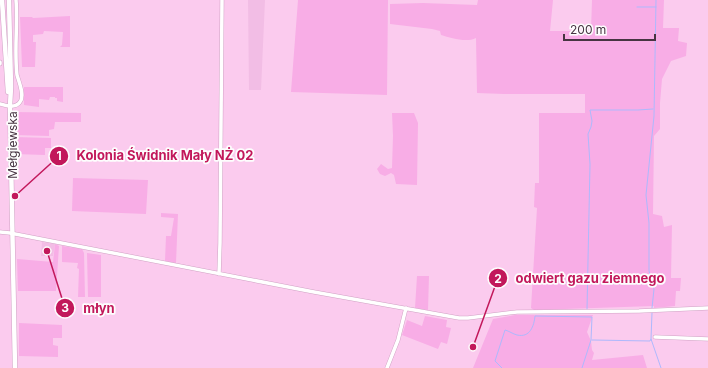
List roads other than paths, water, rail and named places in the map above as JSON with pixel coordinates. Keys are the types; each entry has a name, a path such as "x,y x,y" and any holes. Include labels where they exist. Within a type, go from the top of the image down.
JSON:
{"main road":[{"path":"2,0 6,75 10,106"},
{"path":"9,0 10,106"},
{"name":"Mełgiewska","path":"10,106 15,368"}],"street":[{"name":"Mełgiewska","path":"10,106 18,104 22,98 17,71 16,0"},
{"path":"219,274 222,0"},
{"path":"0,104 10,106"},
{"path":"0,232 12,233 219,274 464,318 517,312 646,311 708,308"},
{"path":"387,368 398,340 406,308"},
{"path":"655,337 708,339"}],"waterway":[{"path":"652,308 654,289 649,271 649,223 646,195 654,116 656,0"},
{"path":"637,7 656,7"},
{"path":"587,310 590,164 588,134 592,121 590,110 653,109"},
{"path":"651,339 652,313"},
{"path":"502,368 495,361 505,330 517,335 525,335 534,324 535,316 592,317 591,340 582,368"},
{"path":"592,340 650,341 651,339 661,368"}],"place":[{"name":"Kolonia Świdnik Mały NŻ 02","path":"15,196"},
{"name":"młyn","path":"47,251"},
{"name":"odwiert gazu ziemnego","path":"473,347"}]}
